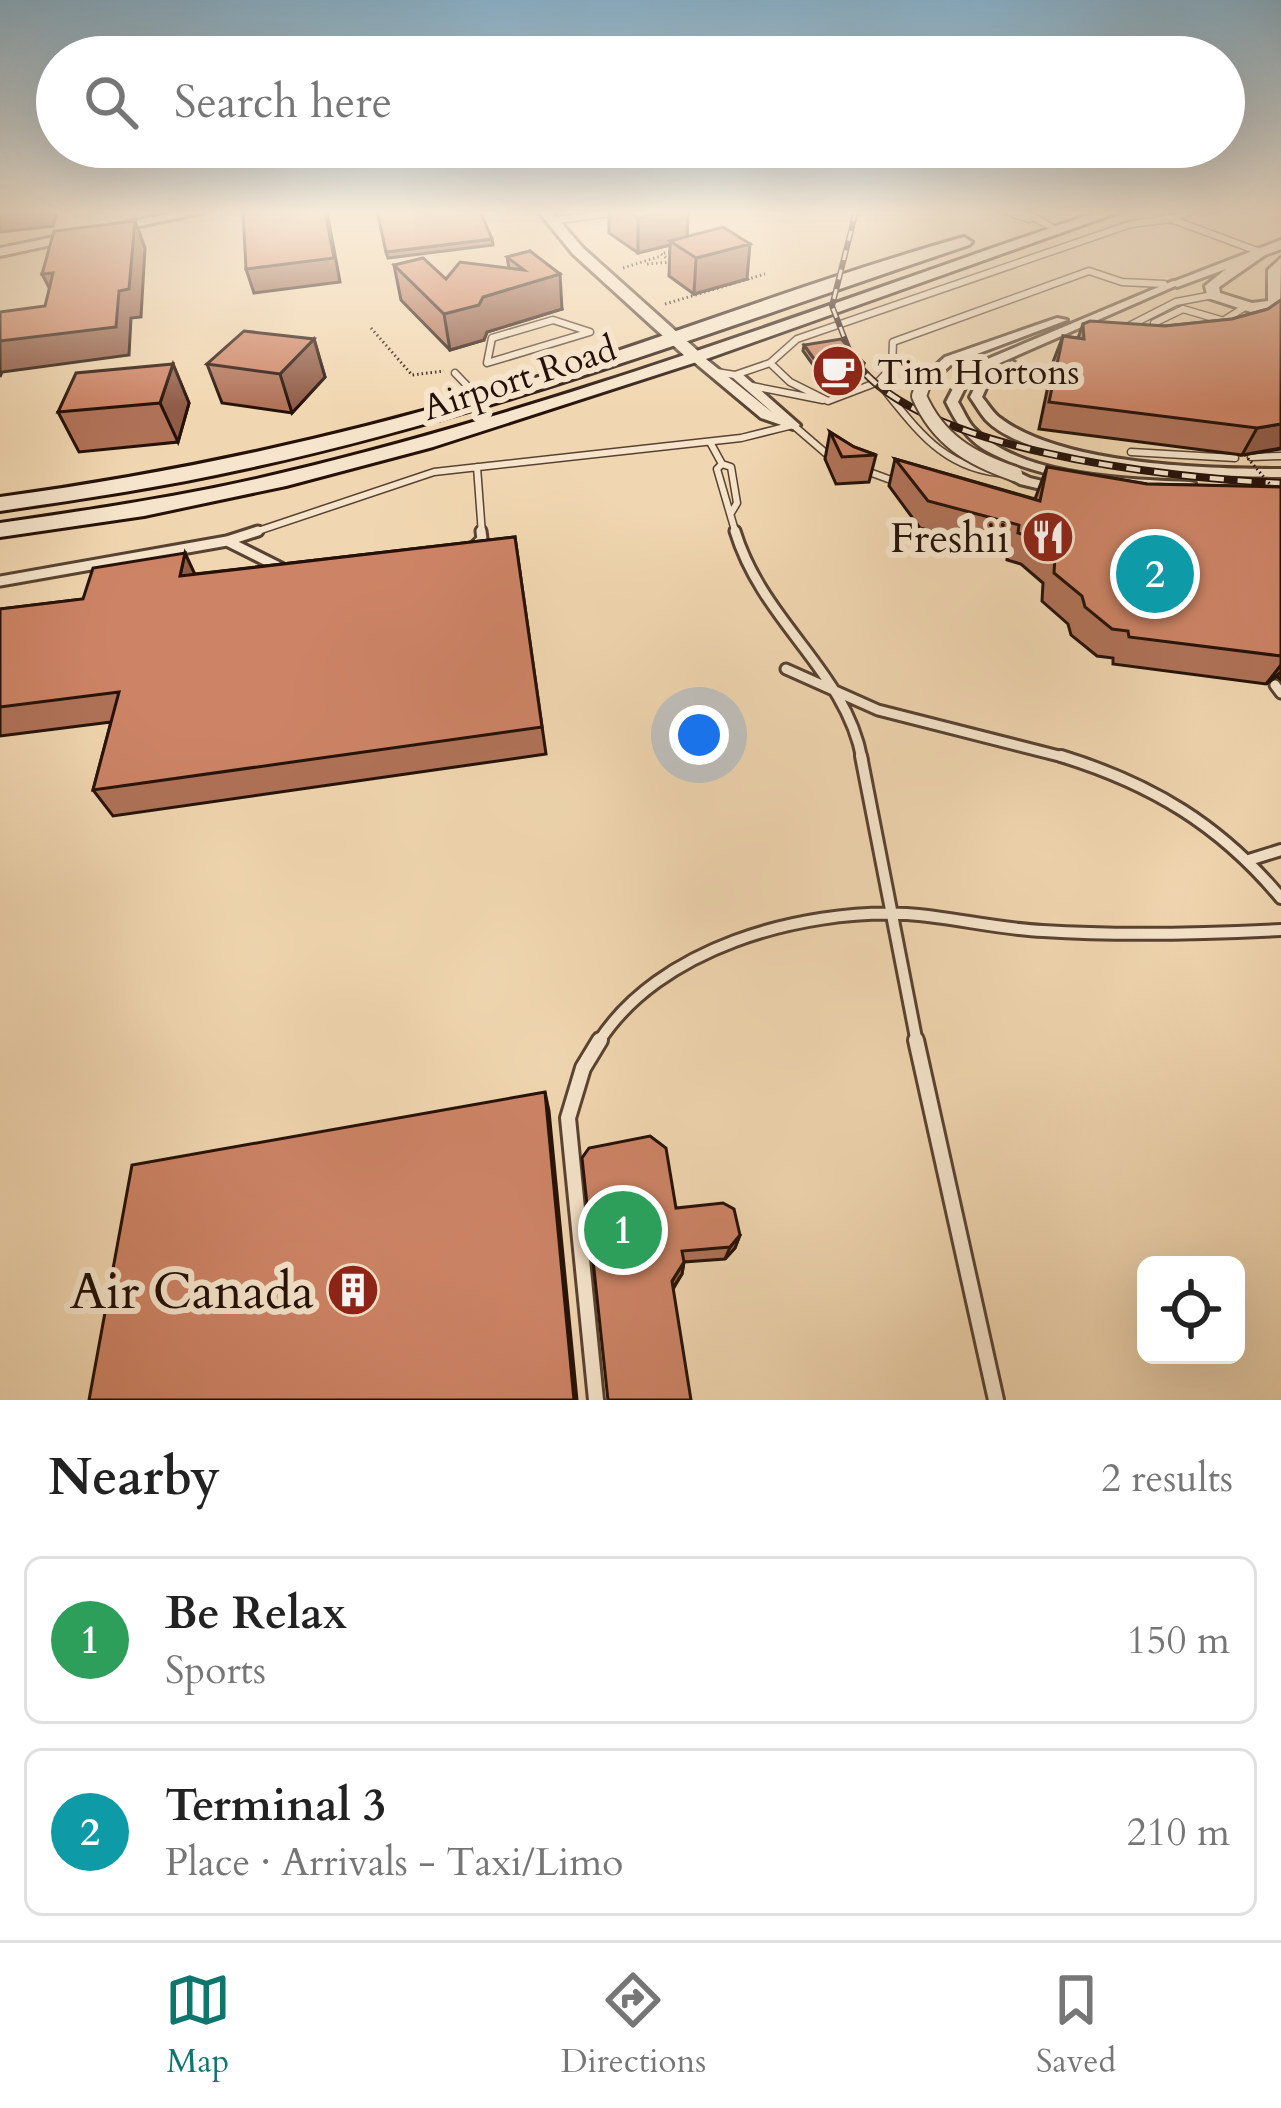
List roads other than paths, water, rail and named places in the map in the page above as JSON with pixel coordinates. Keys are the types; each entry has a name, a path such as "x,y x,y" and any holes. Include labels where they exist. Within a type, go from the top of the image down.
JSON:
{"main road":[{"name":"Airport Road","path":"0,503 251,464 481,400 851,276"},
{"name":"Airport Road","path":"0,530 170,506 322,472 698,352 907,276"}],"street":[{"path":"609,276 681,334 710,371 766,415 794,425"},
{"path":"1106,309 964,378 952,402 984,454 1011,474 1053,489 1193,501 1091,488 983,463 948,443 928,420 919,397 925,382 968,352 1192,276"},
{"path":"1226,276 1212,286 1213,295 1245,307 1277,302 1275,276"},
{"path":"1170,284 1126,314 995,373 978,390 977,404 1003,429 1059,449 1219,471 1281,473"},
{"path":"698,352 735,375 794,425"},
{"path":"971,437 1027,463 1178,485 1281,487"}],"lane":[{"path":"710,371 735,375 770,363 775,352 797,339 977,276"},
{"path":"748,385 828,401 878,382 892,367 893,342 1074,276"},
{"path":"1105,276 1122,282 1170,284"},
{"path":"1119,331 1176,302 1213,295"},
{"path":"1204,329 1225,322 1245,307"},
{"path":"1175,334 1152,325 1186,308 1225,322"},
{"path":"553,320 590,332 487,363 492,338 553,320"},
{"path":"770,363 790,382 828,401"},
{"path":"456,370 481,400"},
{"path":"878,382 912,431 932,449 986,475 1011,474"},
{"path":"0,581 227,541 434,472 710,442 794,425 852,463 918,490"},
{"path":"710,442 722,464 717,469 747,569 787,632 838,692 857,732 890,914 996,1400"},
{"path":"1130,452 1234,458"},
{"path":"1248,456 1281,456"},
{"path":"463,558 482,539 477,466"},
{"path":"227,541 299,577"},
{"path":"786,669 872,708 1045,750 1148,785 1187,807 1249,860 1281,898"},
{"path":"1249,860 1281,850"},
{"path":"596,1400 568,1118 575,1076 590,1048 633,999 732,941 890,914 1031,931 1281,930"}],"railway":[{"path":"839,276 832,306 851,355"},
{"path":"850,352 879,386 924,414 982,436 1113,466 1281,483"}],"place":[{"name":"Tim Hortons","path":"838,371"},
{"name":"Freshii","path":"1048,537"},
{"name":"Terminal 3","path":"1155,574"},
{"name":"Be Relax","path":"623,1230"},
{"name":"Air Canada","path":"353,1290"}]}
